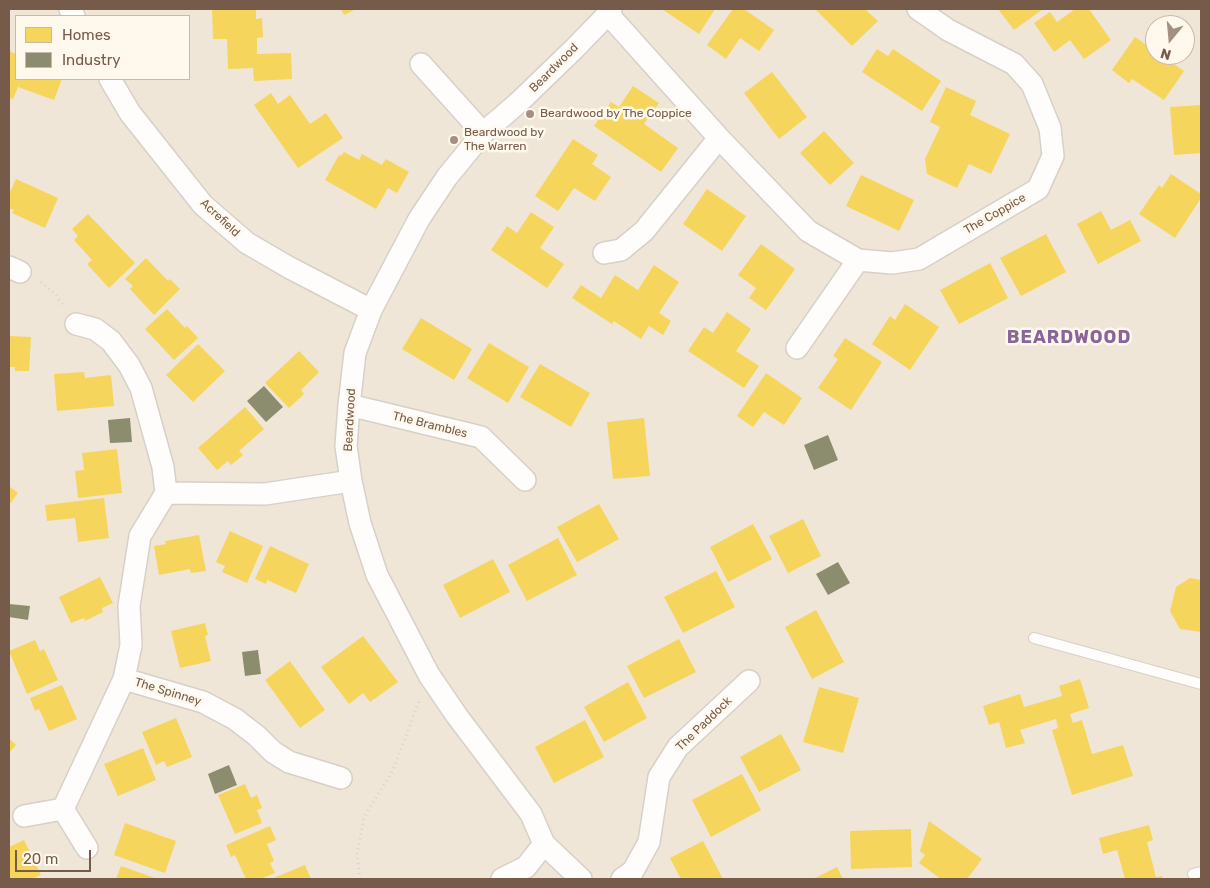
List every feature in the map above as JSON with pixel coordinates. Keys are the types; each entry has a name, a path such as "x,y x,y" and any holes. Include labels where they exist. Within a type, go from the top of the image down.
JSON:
{"street":[{"name":"The Coppice","path":"609,11 719,138 808,231 858,260 892,263 919,258 1038,189 1053,156 1050,128 1032,84 1014,64 948,30 918,9"},
{"name":"Beardwood","path":"544,844 531,814 457,716 429,675 377,575 360,523 350,481 346,446 349,405 355,354 371,310 419,219 447,177 483,133 518,103 609,11"},
{"path":"421,64 483,133"},
{"name":"Acrefield","path":"111,80 130,113 203,205 247,243 290,268 371,310"},
{"path":"604,253 621,250 644,230 719,138"},
{"path":"797,348 858,260"},
{"path":"76,324 94,329 111,341 129,365 141,388 163,467 166,493 265,494 350,481"},
{"name":"The Brambles","path":"349,405 481,437 525,480"},
{"name":"The Spinney","path":"63,809 124,679 132,645 129,606 140,536 166,493"},
{"name":"The Spinney","path":"124,679 203,702 235,719 257,736 273,752 289,762 341,778"},
{"name":"The Paddock","path":"622,879 633,871 649,842 659,776 678,747 749,681"},
{"path":"24,816 63,809 87,848"},
{"path":"502,879 526,867 544,844 581,879"}],"lane":[{"path":"1034,638 1201,684"}],"path":[{"path":"14,269 38,279 56,295 76,324"},
{"path":"360,879 357,855 364,817 394,770 429,675"}],"shaded area":[{"path":"9,9 1201,9 1201,879 9,879"}],"building: Homes":[{"path":"212,9 256,9 256,19 262,18 263,37 257,38 257,54 291,53 292,79 254,81 253,68 228,69 227,39 213,39"},
{"path":"341,9 356,9 344,15"},
{"path":"662,9 715,9 699,34"},
{"path":"733,9 744,9 774,30 759,51 740,38 726,59 707,45"},
{"path":"815,9 865,9 878,21 852,46"},
{"path":"998,9 1043,9 1014,30"},
{"path":"1075,9 1089,9 1111,40 1084,59 1070,40 1054,52 1034,23 1050,12 1057,22"},
{"path":"1135,37 1145,44 1145,65 1175,65 1184,71 1164,100 1132,79 1129,83 1112,70"},
{"path":"877,49 888,56 893,49 941,81 922,111 862,72"},
{"path":"9,51 15,54 15,80 62,80 54,100 18,87 13,99 9,98"},
{"path":"772,72 807,117 779,139 744,93"},
{"path":"633,86 659,103 644,124 678,148 661,172 594,126 611,102 619,107"},
{"path":"946,87 976,101 970,115 1010,134 991,174 969,164 957,188 927,174 925,159 940,127 930,122"},
{"path":"271,93 278,104 290,95 310,124 326,113 343,138 298,168 254,105"},
{"path":"1201,105 1201,153 1174,155 1170,107"},
{"path":"824,131 854,163 830,185 800,153"},
{"path":"573,139 598,155 592,164 611,177 595,201 574,188 558,211 535,196"},
{"path":"344,152 359,160 362,154 382,165 386,159 409,172 397,193 388,188 376,209 325,180 339,155 341,156"},
{"path":"1171,174 1201,194 1201,198 1175,238 1139,214 1159,185 1162,188"},
{"path":"861,175 914,200 899,231 846,206"},
{"path":"16,179 58,198 45,228 12,213 14,210 9,208 9,194"},
{"path":"707,189 746,216 722,251 683,224"},
{"path":"1101,211 1111,230 1130,220 1141,241 1098,264 1077,224"},
{"path":"531,212 554,227 540,248 564,264 547,288 491,250 507,226 517,233"},
{"path":"88,214 135,263 109,288 87,264 92,260 74,240 78,236 72,229"},
{"path":"1046,234 1066,272 1021,296 1000,258"},
{"path":"761,244 795,269 766,310 749,298 756,288 738,275"},
{"path":"146,258 168,281 170,279 180,289 154,315 130,289 133,286 125,279"},
{"path":"990,263 1008,298 959,324 940,290"},
{"path":"654,265 679,282 659,313 671,321 663,335 649,326 641,339 614,321 612,324 572,298 581,285 601,298 615,275 638,290"},
{"path":"905,304 939,327 910,370 872,344 890,316 895,320"},
{"path":"167,309 185,328 187,326 198,338 174,360 145,329"},
{"path":"727,312 751,329 736,351 759,366 744,388 688,351 704,327 713,333"},
{"path":"421,318 472,349 454,380 402,349"},
{"path":"9,336 31,337 29,371 15,371 15,367 9,367"},
{"path":"845,338 882,362 851,410 818,388 838,359 833,356"},
{"path":"489,343 529,367 508,403 467,378"},
{"path":"198,344 225,371 193,402 166,375"},
{"path":"299,351 319,372 301,390 304,394 289,408 265,383"},
{"path":"540,364 590,393 571,427 520,397"},
{"path":"84,372 85,378 111,375 114,406 57,411 54,374"},
{"path":"766,373 802,398 784,425 764,412 753,427 737,416"},
{"path":"245,407 264,429 239,451 243,455 231,465 228,461 217,470 198,448"},
{"path":"644,418 650,476 613,479 607,422"},
{"path":"117,449 122,493 78,498 75,471 84,470 82,453"},
{"path":"9,486 18,493 9,505"},
{"path":"104,498 109,538 78,542 75,518 47,521 45,505"},
{"path":"599,504 619,539 577,562 557,527"},
{"path":"803,519 821,556 788,573 769,536"},
{"path":"753,524 772,559 728,582 710,547"},
{"path":"230,531 263,546 247,583 222,572 225,566 216,562"},
{"path":"199,535 206,571 191,573 190,569 159,575 154,546 166,544 165,541"},
{"path":"558,538 577,575 527,601 508,565"},
{"path":"270,546 309,564 296,593 267,580 266,584 255,579"},
{"path":"493,559 510,592 460,618 443,585"},
{"path":"716,571 735,607 683,633 664,597"},
{"path":"100,577 113,603 102,608 103,612 85,621 84,618 71,623 59,597"},
{"path":"1190,578 1201,580 1201,632 1180,629 1170,611 1176,587"},
{"path":"816,610 844,662 812,679 785,627"},
{"path":"205,623 208,635 205,636 211,661 180,668 171,631"},
{"path":"363,636 398,682 370,702 363,693 349,704 321,667"},
{"path":"679,639 696,672 644,698 627,666"},
{"path":"35,640 40,651 44,649 58,680 27,694 9,651"},
{"path":"290,661 325,710 300,728 265,680"},
{"path":"1080,679 1089,708 1070,714 1073,723 1082,720 1092,754 1123,745 1133,776 1072,795 1052,730 1058,728 1056,719 1020,730 1025,743 1006,748 999,722 989,725 983,706 1020,694 1024,707 1062,696 1059,686"},
{"path":"628,682 647,718 604,742 584,707"},
{"path":"62,685 77,719 49,731 39,709 35,711 30,698"},
{"path":"819,687 859,698 843,753 803,742"},
{"path":"176,718 192,757 167,767 164,761 156,765 142,732"},
{"path":"585,720 604,757 554,783 535,747"},
{"path":"781,734 801,770 759,792 740,757"},
{"path":"9,738 16,745 9,753"},
{"path":"143,748 156,780 118,796 104,764"},
{"path":"742,774 761,810 711,837 692,800"},
{"path":"245,784 251,798 257,795 262,808 257,810 262,823 235,834 218,795"},
{"path":"929,821 982,859 967,879 941,879 919,863 925,855 920,851"},
{"path":"125,823 176,841 165,873 114,855"},
{"path":"1149,825 1153,840 1147,842 1156,877 1162,876 1163,879 1125,879 1117,850 1103,854 1099,838"},
{"path":"270,826 276,840 267,844 274,861 270,863 275,873 260,879 246,879 235,855 231,857 226,845"},
{"path":"911,829 912,867 851,869 850,831"},
{"path":"24,840 41,875 32,879 9,879 9,847"},
{"path":"703,841 723,879 681,879 670,858"},
{"path":"305,865 311,879 271,879"},
{"path":"121,866 155,878 155,879 116,879"},
{"path":"837,867 843,879 813,879"}],"building: Industry":[{"path":"264,386 283,407 266,422 247,401"},
{"path":"130,418 132,442 110,443 108,420"},
{"path":"828,435 838,460 814,470 804,445"},
{"path":"838,562 850,583 828,595 816,574"},
{"path":"9,604 30,606 28,620 9,617"},
{"path":"258,650 261,674 245,676 242,652"},
{"path":"229,765 237,785 215,794 208,774"}],"place":[{"name":"Beardwood by The Coppice","path":"530,114"},
{"name":"Beardwood by The Warren","path":"454,140"}],"district":[{"name":"BEARDWOOD","path":"1069,338"}]}
